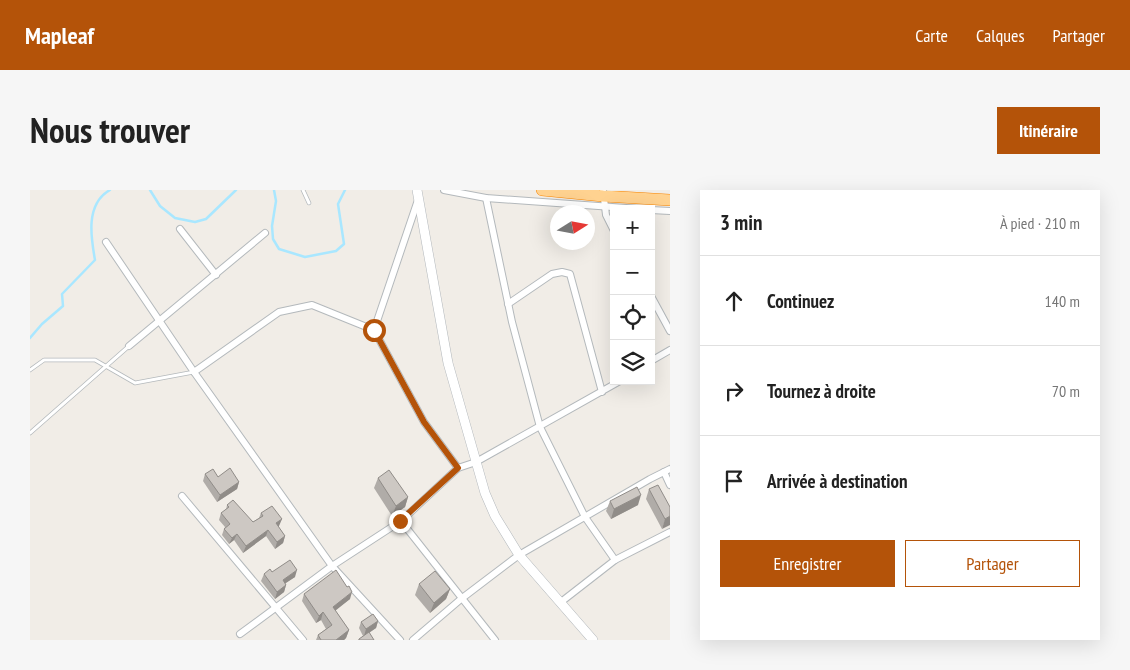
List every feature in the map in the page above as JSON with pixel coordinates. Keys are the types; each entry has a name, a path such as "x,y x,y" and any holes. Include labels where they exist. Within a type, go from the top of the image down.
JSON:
{"highway":[{"path":"542,190 604,198 670,200"}],"main road":[{"path":"418,194 448,363 485,493 495,516 519,555 593,640"}],"street":[{"path":"444,190 486,198 604,198 627,205"},
{"path":"374,330 418,194"},
{"path":"486,198 508,304 540,427 585,517 615,560"},
{"path":"604,198 606,215 610,223"},
{"path":"655,210 670,211"},
{"path":"180,229 216,275"},
{"path":"129,346 265,234"},
{"path":"106,242 194,372 332,566 400,640"},
{"path":"508,304 552,274 562,272 570,274 602,392"},
{"path":"655,303 670,331"},
{"path":"194,372 279,312 312,305 374,330 424,422 458,468"},
{"path":"655,359 670,350"},
{"path":"240,634 332,566 400,521 458,468 476,462 613,385"},
{"path":"413,640 461,599 519,555 667,470 670,485"},
{"path":"182,496 303,640"},
{"path":"400,521 495,640"},
{"path":"560,602 615,560 670,532"}],"lane":[{"path":"303,190 309,204"},
{"path":"30,433 129,346"},
{"path":"30,370 44,360 95,360 135,383 194,372"}],"building":[{"path":"230,468 239,482 220,495 205,474 213,469 218,477"},
{"path":"389,470 408,497 396,506 378,478"},
{"path":"658,485 670,507 670,516 665,519 649,489"},
{"path":"637,487 641,495 614,509 610,501"},
{"path":"233,500 253,522 263,516 261,513 272,506 282,519 276,523 285,536 277,542 268,530 246,546 237,534 232,538 224,529 230,524 221,513 229,507 227,505"},
{"path":"290,560 297,570 283,580 286,585 277,592 264,574 270,569 272,572"},
{"path":"336,570 352,592 333,607 349,630 336,640 321,640 318,635 332,625 323,612 319,616 304,594"},
{"path":"435,571 450,589 434,603 419,584"},
{"path":"373,614 378,621 366,629 361,622"},
{"path":"369,632 374,640 359,640 359,639"}],"waterway":[{"path":"30,338 42,324 63,306 62,294 95,260 91,232 93,212 102,196 110,190"},
{"path":"150,190 160,206 175,218 195,222 206,219 236,190"},
{"path":"274,190 276,201 272,226 273,239 279,249 305,257 336,251 344,244 338,204 345,190"}],"route":[{"path":"374,330 424,422 458,468 400,521"}]}
